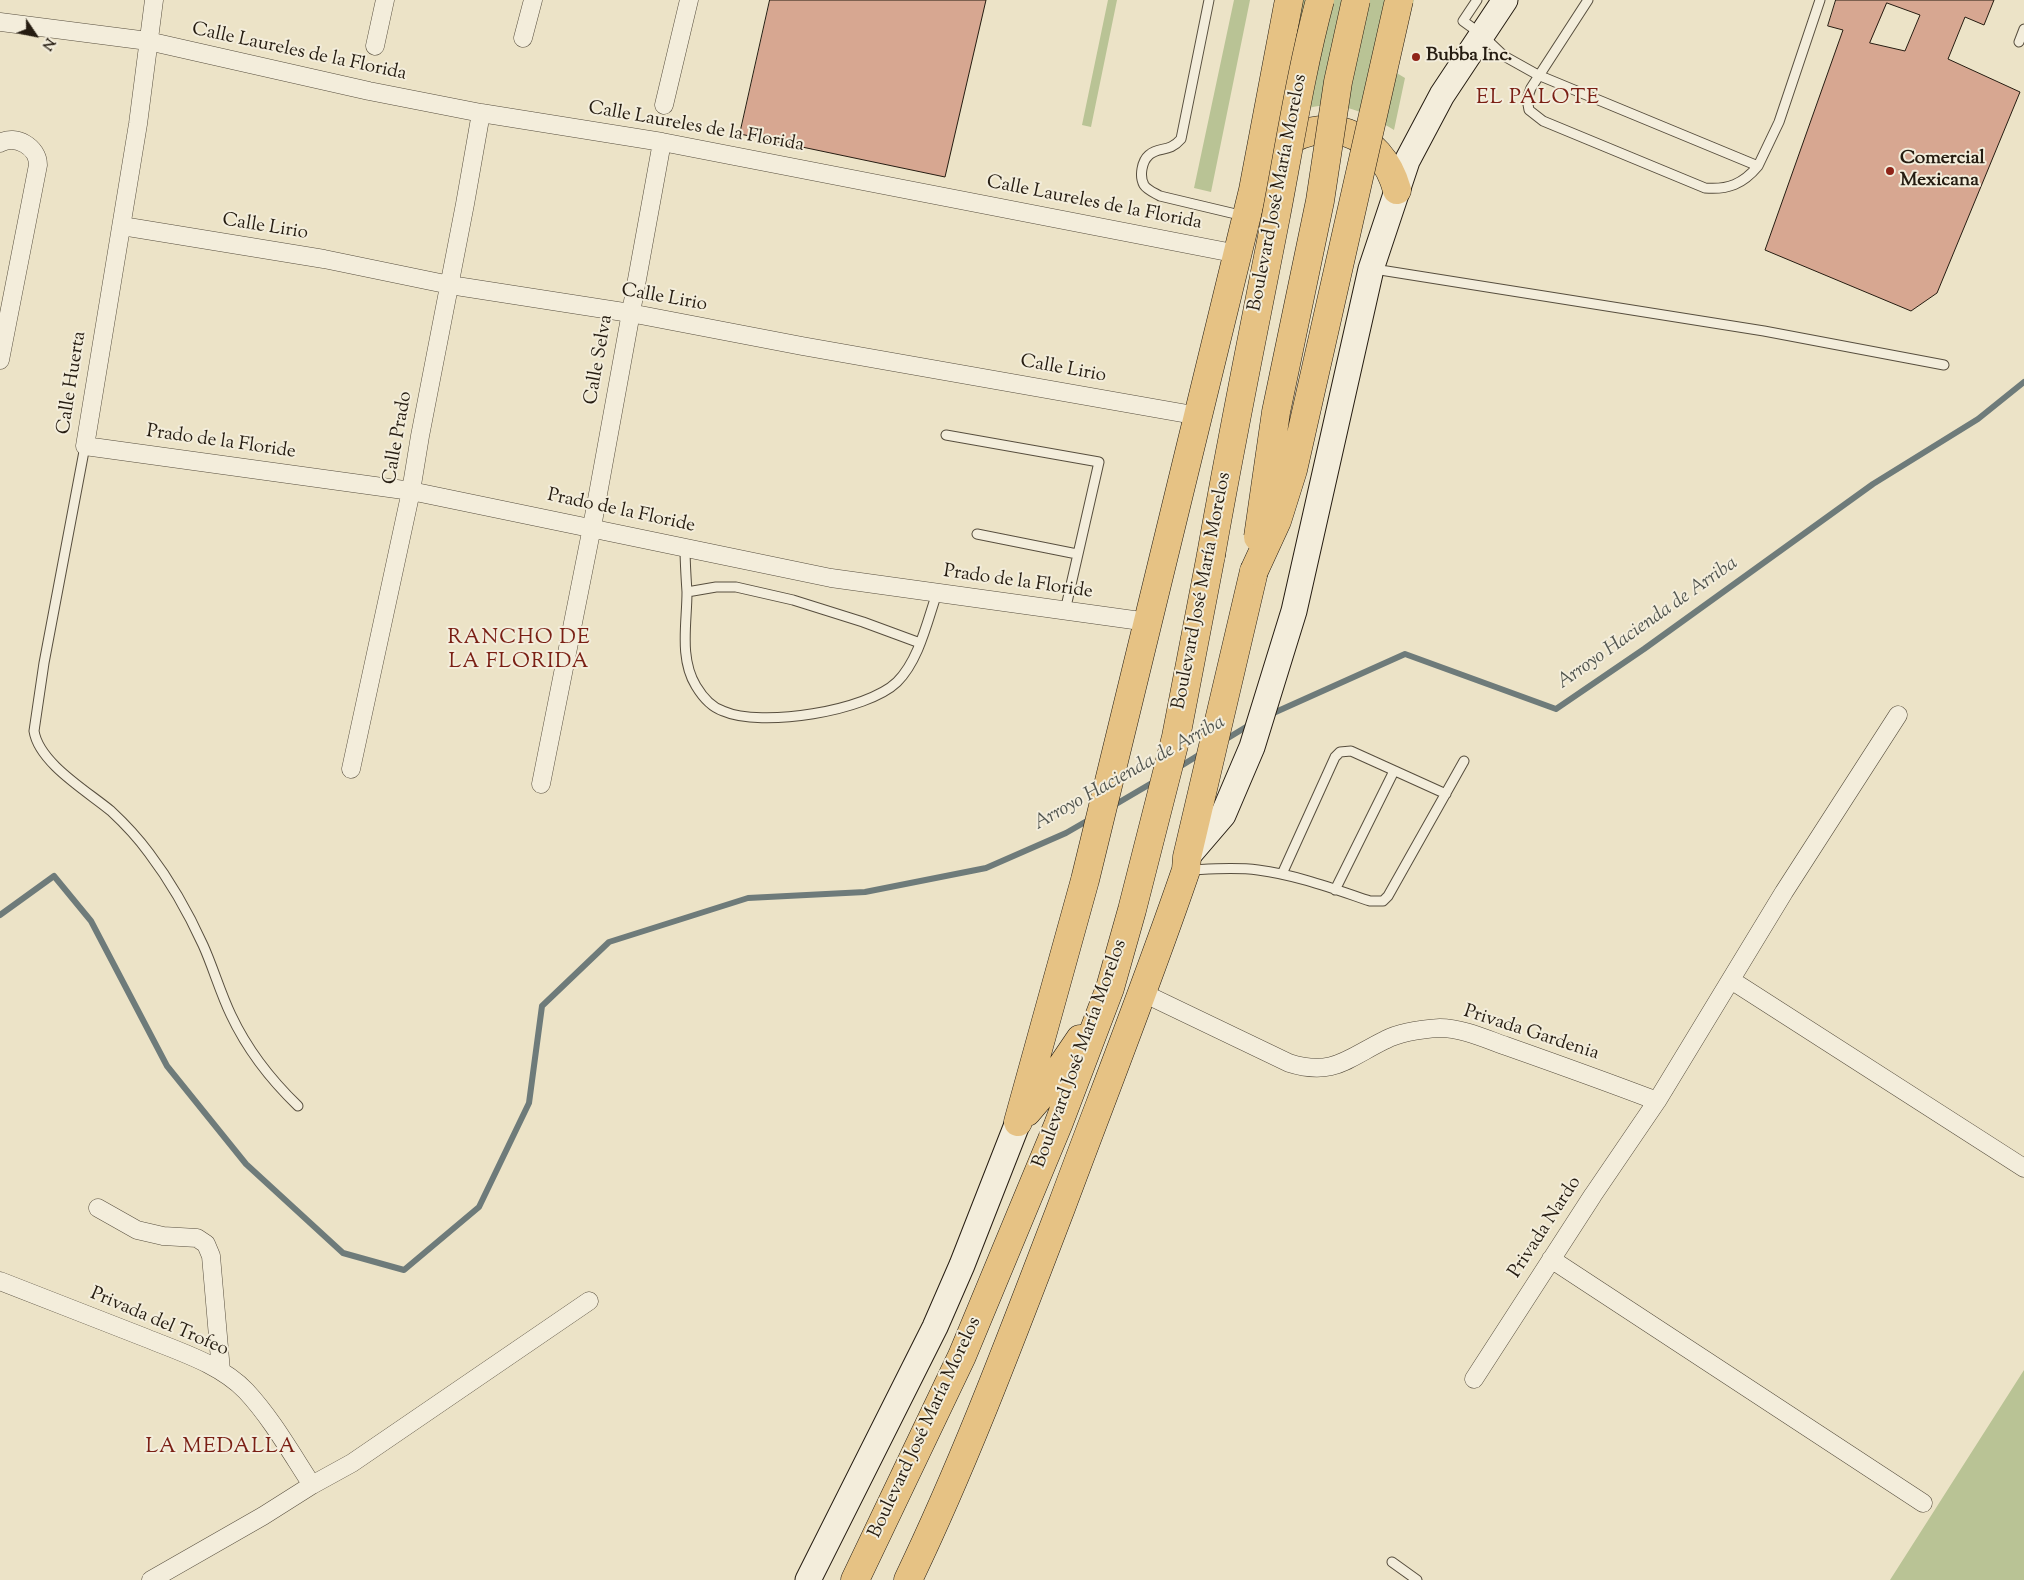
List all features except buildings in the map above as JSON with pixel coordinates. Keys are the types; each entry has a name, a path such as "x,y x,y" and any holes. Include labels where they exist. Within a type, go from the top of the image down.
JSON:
{"main road":[{"path":"1254,190 1289,0"},
{"name":"Boulevard José María Morelos","path":"855,1580 962,1356 1058,1125 1110,988 1176,737 1306,56 1320,0"},
{"name":"Boulevard José María Morelos","path":"908,1580 954,1478 1008,1347 1143,992 1187,864 1254,571 1276,412 1320,201 1338,82 1356,0"},
{"path":"1254,571 1277,521 1293,470 1399,0"},
{"path":"1018,1122 1085,880 1258,175 1265,162 1286,141 1314,130 1330,130 1357,136 1368,144 1387,164 1397,190"},
{"path":"1018,1122 1044,1092 1072,1049 1100,1014"}],"street":[{"name":"Calle Huerta","path":"85,446 138,124 154,0"},
{"path":"375,46 384,0"},
{"path":"524,38 533,0"},
{"path":"664,104 688,0"},
{"name":"Boulevard José María Morelos","path":"1187,864 1223,815 1252,747 1294,612 1371,269 1407,161 1430,115 1504,0"},
{"name":"Calle Laureles de la Florida","path":"0,22 148,42 369,91 481,113 662,142 1238,254"},
{"name":"Calle Prado","path":"351,769 411,491 481,113"},
{"path":"0,143 14,140 23,142 38,157 0,360"},
{"name":"Calle Selva","path":"542,784 592,527 662,142"},
{"name":"Calle Lirio","path":"122,226 324,259 450,285 630,314 1199,416"},
{"name":"Prado de la Floride","path":"85,446 411,491 831,578 1148,622"},
{"name":"Privada Nardo","path":"1474,1379 1551,1259 1657,1101 1784,892 1898,715"},
{"path":"1731,980 2024,1168"},
{"name":"Privada Gardenia","path":"1143,992 1289,1063 1304,1068 1326,1068 1346,1062 1386,1039 1415,1031 1442,1028 1479,1037 1571,1068 1657,1101"},
{"name":"Boulevard José María Morelos","path":"808,1580 935,1327 962,1265 1018,1122"},
{"path":"98,1208 137,1230 162,1236 197,1238 206,1244 211,1256 221,1371"},
{"path":"1551,1259 1923,1503"},
{"name":"Privada del Trofeo","path":"0,1281 175,1350 221,1371 246,1391 255,1402 278,1432 312,1485"},
{"path":"151,1580 263,1516 312,1485 352,1464 589,1301"}],"lane":[{"path":"1209,0 1181,140 1168,149 1158,150 1149,154 1144,161 1142,174 1144,185 1151,192 1160,196 1247,217"},
{"path":"1477,0 1463,21 1482,34 1504,56 1538,75 1758,166"},
{"path":"1588,0 1538,75 1527,99 1529,110 1543,121 1705,188 1726,188 1745,180 1758,166 1779,122 1820,0"},
{"path":"2019,42 2024,29"},
{"path":"1371,269 1764,331 1944,365"},
{"path":"946,435 1099,462 1065,611"},
{"name":"Calle Huerta","path":"85,446 47,645 34,731 35,739 41,749 69,778 111,811 129,828 168,880 203,944 231,1015 261,1064 278,1086 298,1106"},
{"path":"977,534 1077,554"},
{"path":"685,547 687,592 686,654 689,671 694,684 716,707 722,711 744,716 773,718 815,714 879,695 899,680 911,662 920,643 937,593"},
{"path":"687,592 716,587 736,587 793,600 863,622 920,643"},
{"path":"1282,874 1335,757 1340,752 1351,751 1446,794"},
{"path":"1187,864 1249,869 1282,874 1370,900 1383,901 1388,896 1464,761"},
{"path":"1335,890 1394,771"},
{"path":"1392,1562 1417,1580"}],"green space":[{"path":"1108,0 1117,0 1091,127 1082,125"},
{"path":"1234,0 1250,0 1211,192 1194,188"},
{"path":"1300,0 1414,0 1395,72 1405,78 1394,130 1364,114 1332,105 1305,109 1277,124"},
{"path":"2024,1370 2024,1580 1890,1580"}],"waterway":[{"name":"Arroyo Hacienda de Arriba","path":"1269,715 1405,654 1556,709 1644,649 1873,484 1978,419 2024,382"},
{"name":"Arroyo Hacienda de Arriba","path":"1223,741 1251,724"},
{"name":"Arroyo Hacienda de Arriba","path":"1176,769 1202,753"},
{"name":"Arroyo Hacienda de Arriba","path":"1111,807 1157,780"},
{"name":"Arroyo Hacienda de Arriba","path":"0,915 54,876 91,921 167,1066 246,1164 343,1253 404,1270 479,1207 529,1103 542,1006 609,942 748,898 865,892 986,868 1066,833 1092,818"}],"place":[{"name":"Bubba Inc.","path":"1416,57"},
{"name":"Comercial Mexicana","path":"1890,171"}],"district":[{"name":"EL PALOTE","path":"1538,99"},
{"name":"RANCHO DE LA FLORIDA","path":"519,651"},
{"name":"LA MEDALLA","path":"221,1448"}]}
